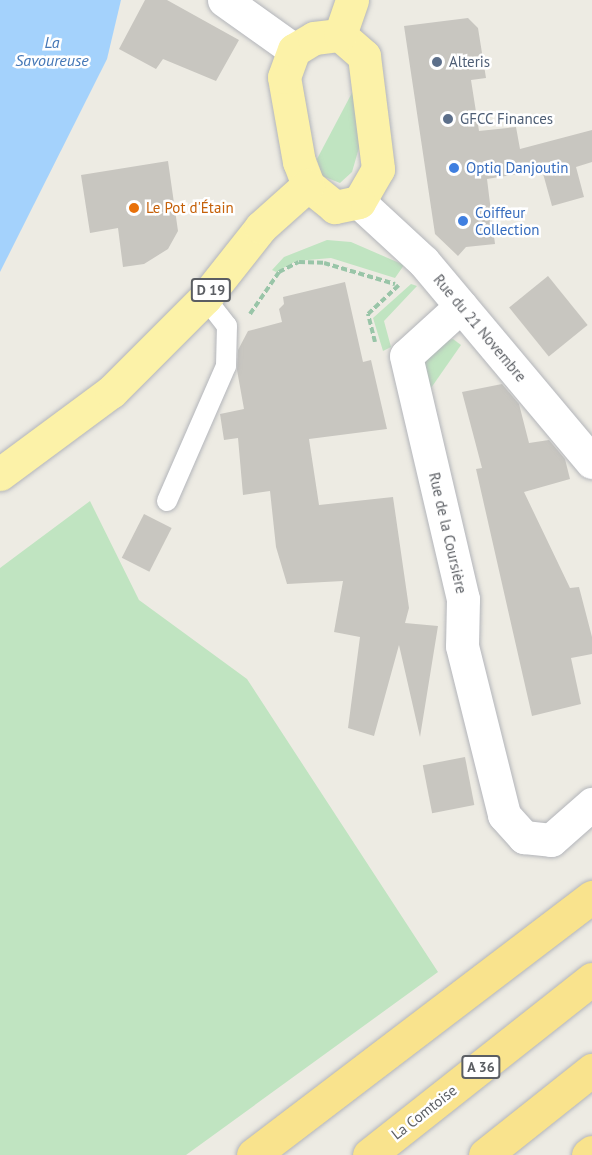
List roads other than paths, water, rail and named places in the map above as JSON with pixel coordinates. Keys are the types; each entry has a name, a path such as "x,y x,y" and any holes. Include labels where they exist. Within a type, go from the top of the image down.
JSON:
{"highway":[{"path":"253,1155 592,897"},
{"name":"La Comtoise","path":"369,1155 592,979"},
{"path":"485,1155 592,1070"},
{"path":"588,1155 592,1152"}],"main road":[{"path":"340,35 352,0"},
{"path":"340,35 364,56 378,169 359,202 335,207 308,185 299,162 284,77 294,50 314,38 340,35"},
{"name":"D 19","path":"0,474 111,392 205,298 261,227 308,185"}],"street":[{"path":"224,0 294,50"},
{"name":"Rue du 21 Novembre","path":"359,202 424,262 592,462"},
{"name":"Rue de la Coursière","path":"461,306 406,356 463,599 462,646 504,814 524,837 551,840 592,804"}],"lane":[{"path":"167,501 226,366 227,326 205,298"}],"water":[{"name":"La Savoureuse","path":"0,0 121,0 107,59 0,272"}],"place":[{"name":"Alteris","path":"437,62"},
{"name":"GFCC Finances","path":"448,119"},
{"name":"Optiq Danjoutin","path":"454,168"},
{"name":"Le Pot d'Étain","path":"134,208"},
{"name":"Coiffeur Collection","path":"463,221"}]}
